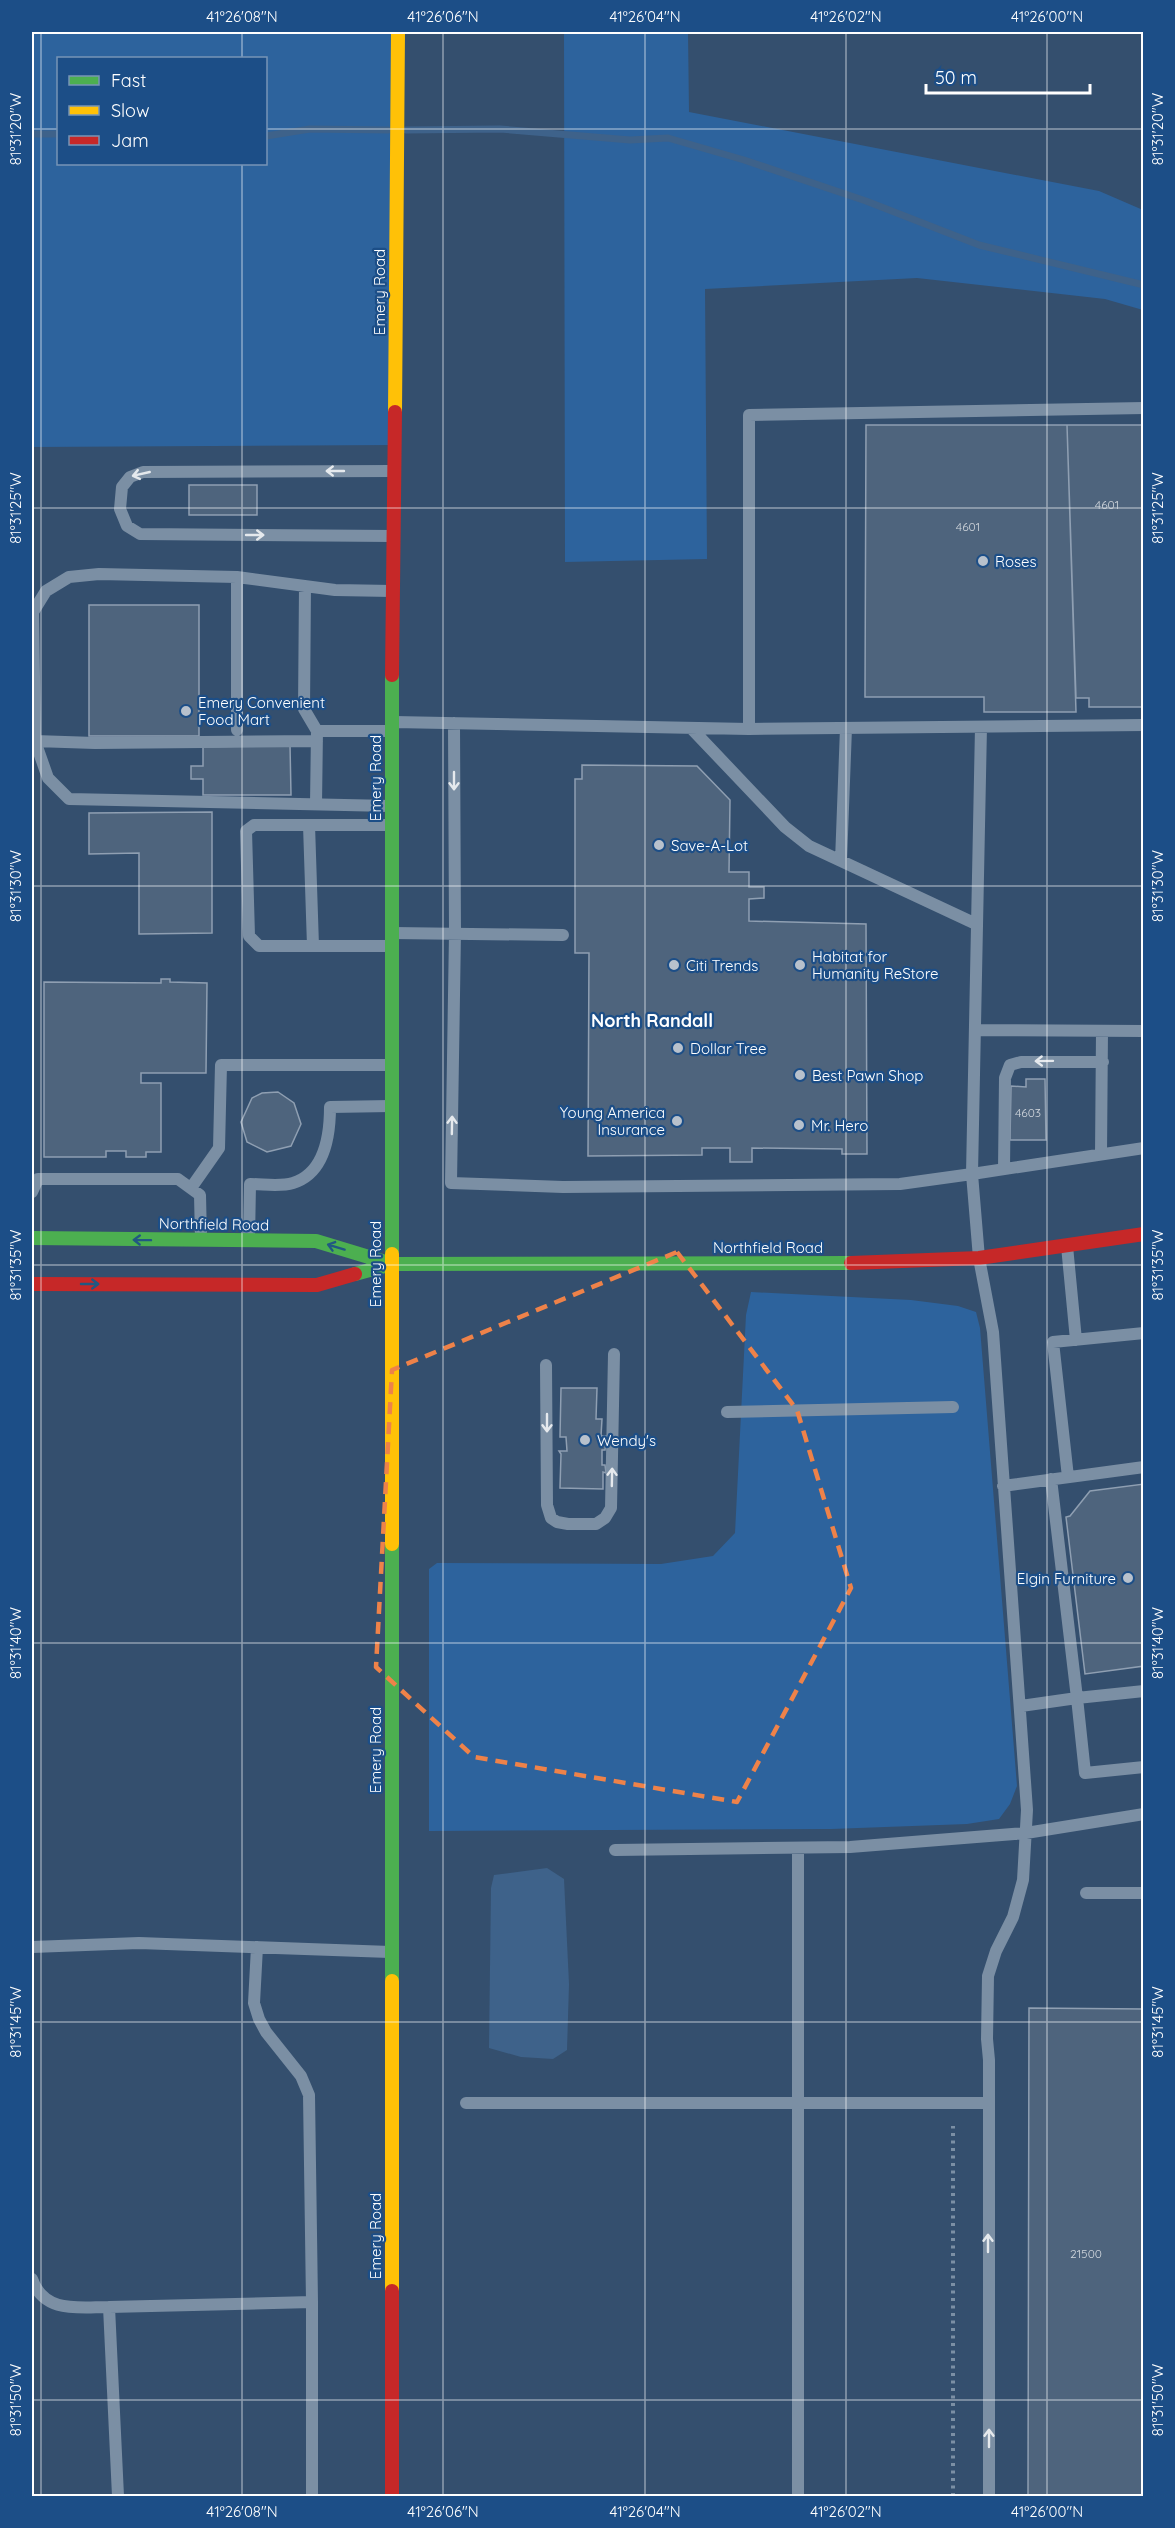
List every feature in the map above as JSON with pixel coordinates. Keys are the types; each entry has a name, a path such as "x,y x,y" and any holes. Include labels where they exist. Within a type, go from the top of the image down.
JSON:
{"main road":[{"name":"Emery Road","path":"392,2496 392,727 398,32"},
{"name":"Northfield Road","path":"32,1284 317,1285 392,1264 849,1264 979,1258 1143,1234"},
{"name":"Northfield Road","path":"32,1238 316,1241 392,1264"}],"lane":[{"path":"749,729 749,415 1143,408"},
{"path":"393,536 140,534 127,526 120,508 122,487 130,477 142,472 394,471"},
{"path":"392,806 69,799 48,778 35,741 33,612 46,591 69,577 99,574 237,578 335,590 393,591"},
{"path":"237,578 237,730"},
{"path":"305,586 304,709 317,736 316,804"},
{"path":"35,741 106,743 317,736 392,727 454,723 749,729 1143,725"},
{"path":"454,723 455,933 451,1184 563,1187 900,1184 1143,1148"},
{"path":"981,727 972,1174 979,1258 993,1332 1027,1810 1023,1880 1013,1917 996,1951 988,1976 989,2496"},
{"path":"691,728 784,826 809,846 976,924"},
{"path":"841,861 846,728"},
{"path":"392,825 254,825 246,831 249,936 260,946 314,946 455,933 562,935"},
{"path":"309,825 314,946"},
{"path":"976,1030 1143,1031"},
{"path":"1101,1154 1102,1031"},
{"path":"1004,1169 1005,1078 1011,1065 1021,1062 1103,1062"},
{"path":"191,1188 219,1148 221,1065 392,1065"},
{"path":"249,1241 250,1184 284,1184 305,1177 316,1166 330,1133 330,1107 392,1106"},
{"path":"32,1192 38,1179 178,1179 200,1195 201,1240"},
{"path":"1067,1246 1076,1340"},
{"path":"1068,1477 1053,1342 1143,1332"},
{"path":"546,1365 547,1505 551,1518 568,1524 596,1524 605,1518 611,1508 614,1354"},
{"path":"727,1412 952,1407"},
{"path":"1003,1486 1143,1467"},
{"path":"1051,1479 1085,1773 1143,1767"},
{"path":"1021,1706 1143,1691"},
{"path":"615,1850 850,1847 1026,1833 1143,1815"},
{"path":"798,1848 798,2496"},
{"path":"1086,1893 1143,1893"},
{"path":"32,1947 139,1943 392,1952"},
{"path":"257,1947 254,2003 259,2019 266,2032 301,2076 309,2095 312,2496"},
{"path":"466,2103 988,2103"},
{"path":"32,2279 41,2297 52,2304 109,2307 312,2302"},
{"path":"109,2307 118,2496"}],"path":[{"path":"953,2126 953,2496"}],"highlighted area":[{"path":"677,1252 797,1410 851,1588 737,1802 474,1757 376,1667 392,1370"}],"shaded area":[{"path":"32,32 398,32 394,445 32,447"},
{"path":"564,32 688,32 689,112 1099,191 1143,210 1143,310 1105,299 917,278 705,289 707,559 565,562"},
{"path":"751,1292 911,1300 958,1306 976,1312 980,1328 1017,1786 1010,1804 999,1819 967,1824 831,1829 429,1831 429,1569 437,1563 661,1564 713,1556 735,1533 746,1315"},
{"path":"547,1868 564,1879 569,1984 567,2050 553,2059 521,2057 489,2048 491,1888 494,1875"}],"building":[{"path":"866,425 1067,425 1076,712 984,712 984,697 865,697"},
{"path":"1067,425 1144,425 1144,707 1089,707 1089,698 1076,698"},
{"path":"189,485 257,485 257,515 189,515"},
{"path":"89,605 199,605 199,736 89,736"},
{"path":"290,745 291,795 203,795 203,779 191,779 191,766 203,766 203,747"},
{"path":"582,765 697,766 730,800 729,872 749,872 749,887 764,887 764,898 749,899 749,921 866,924 867,1154 842,1154 842,1149 752,1148 752,1162 730,1162 730,1148 702,1148 702,1155 588,1156 589,953 575,953 575,779 582,779"},
{"path":"212,812 212,933 139,934 139,853 89,854 89,813"},
{"path":"161,979 170,979 170,982 207,983 206,1073 141,1073 141,1083 161,1083 161,1152 146,1152 146,1157 126,1157 126,1151 106,1151 106,1157 44,1157 44,982 161,983"},
{"path":"1026,1079 1045,1079 1046,1140 1010,1140 1011,1086 1026,1087"},
{"path":"278,1092 294,1103 301,1124 291,1146 267,1152 247,1142 241,1122 252,1098 262,1093"},
{"path":"561,1388 597,1388 596,1419 602,1419 601,1436 606,1436 605,1450 602,1450 602,1465 605,1465 606,1473 603,1472 603,1489 560,1488 561,1454 559,1451 567,1451 566,1437 560,1437"},
{"path":"1144,1484 1144,1666 1085,1674 1066,1517 1070,1516 1090,1491"},
{"path":"1029,2008 1144,2009 1144,2496 1028,2496"}],"waterway":[{"path":"267,136 310,129 388,130"},
{"path":"406,130 500,129 630,140 668,138 744,160 866,201 979,245 1144,285"},
{"path":"32,134 57,134"}],"traffic: fast":[{"path":"392,675 392,1254"},
{"path":"32,1238 316,1241 392,1264"},
{"path":"355,1274 392,1264 851,1263"},
{"path":"392,1544 392,1981"}],"traffic: slow":[{"path":"395,412 398,32"},
{"path":"392,1254 392,1544"},
{"path":"392,1981 392,2291"}],"traffic: jam":[{"path":"392,675 395,412"},
{"path":"851,1263 979,1258 1144,1234"},
{"path":"32,1284 317,1285 355,1274"},
{"path":"392,2291 392,2496"}],"place":[{"name":"Roses","path":"983,561"},
{"name":"Emery Convenient Food Mart","path":"186,711"},
{"name":"Save-A-Lot","path":"659,845"},
{"name":"Citi Trends","path":"674,965"},
{"name":"Habitat for Humanity ReStore","path":"800,965"},
{"name":"Dollar Tree","path":"678,1048"},
{"name":"Best Pawn Shop","path":"800,1075"},
{"name":"Young America Insurance","path":"677,1121"},
{"name":"Mr. Hero","path":"799,1125"},
{"name":"Wendy's","path":"585,1440"},
{"name":"Elgin Furniture","path":"1128,1578"}],"district":[{"name":"North Randall","path":"652,1020"}]}
